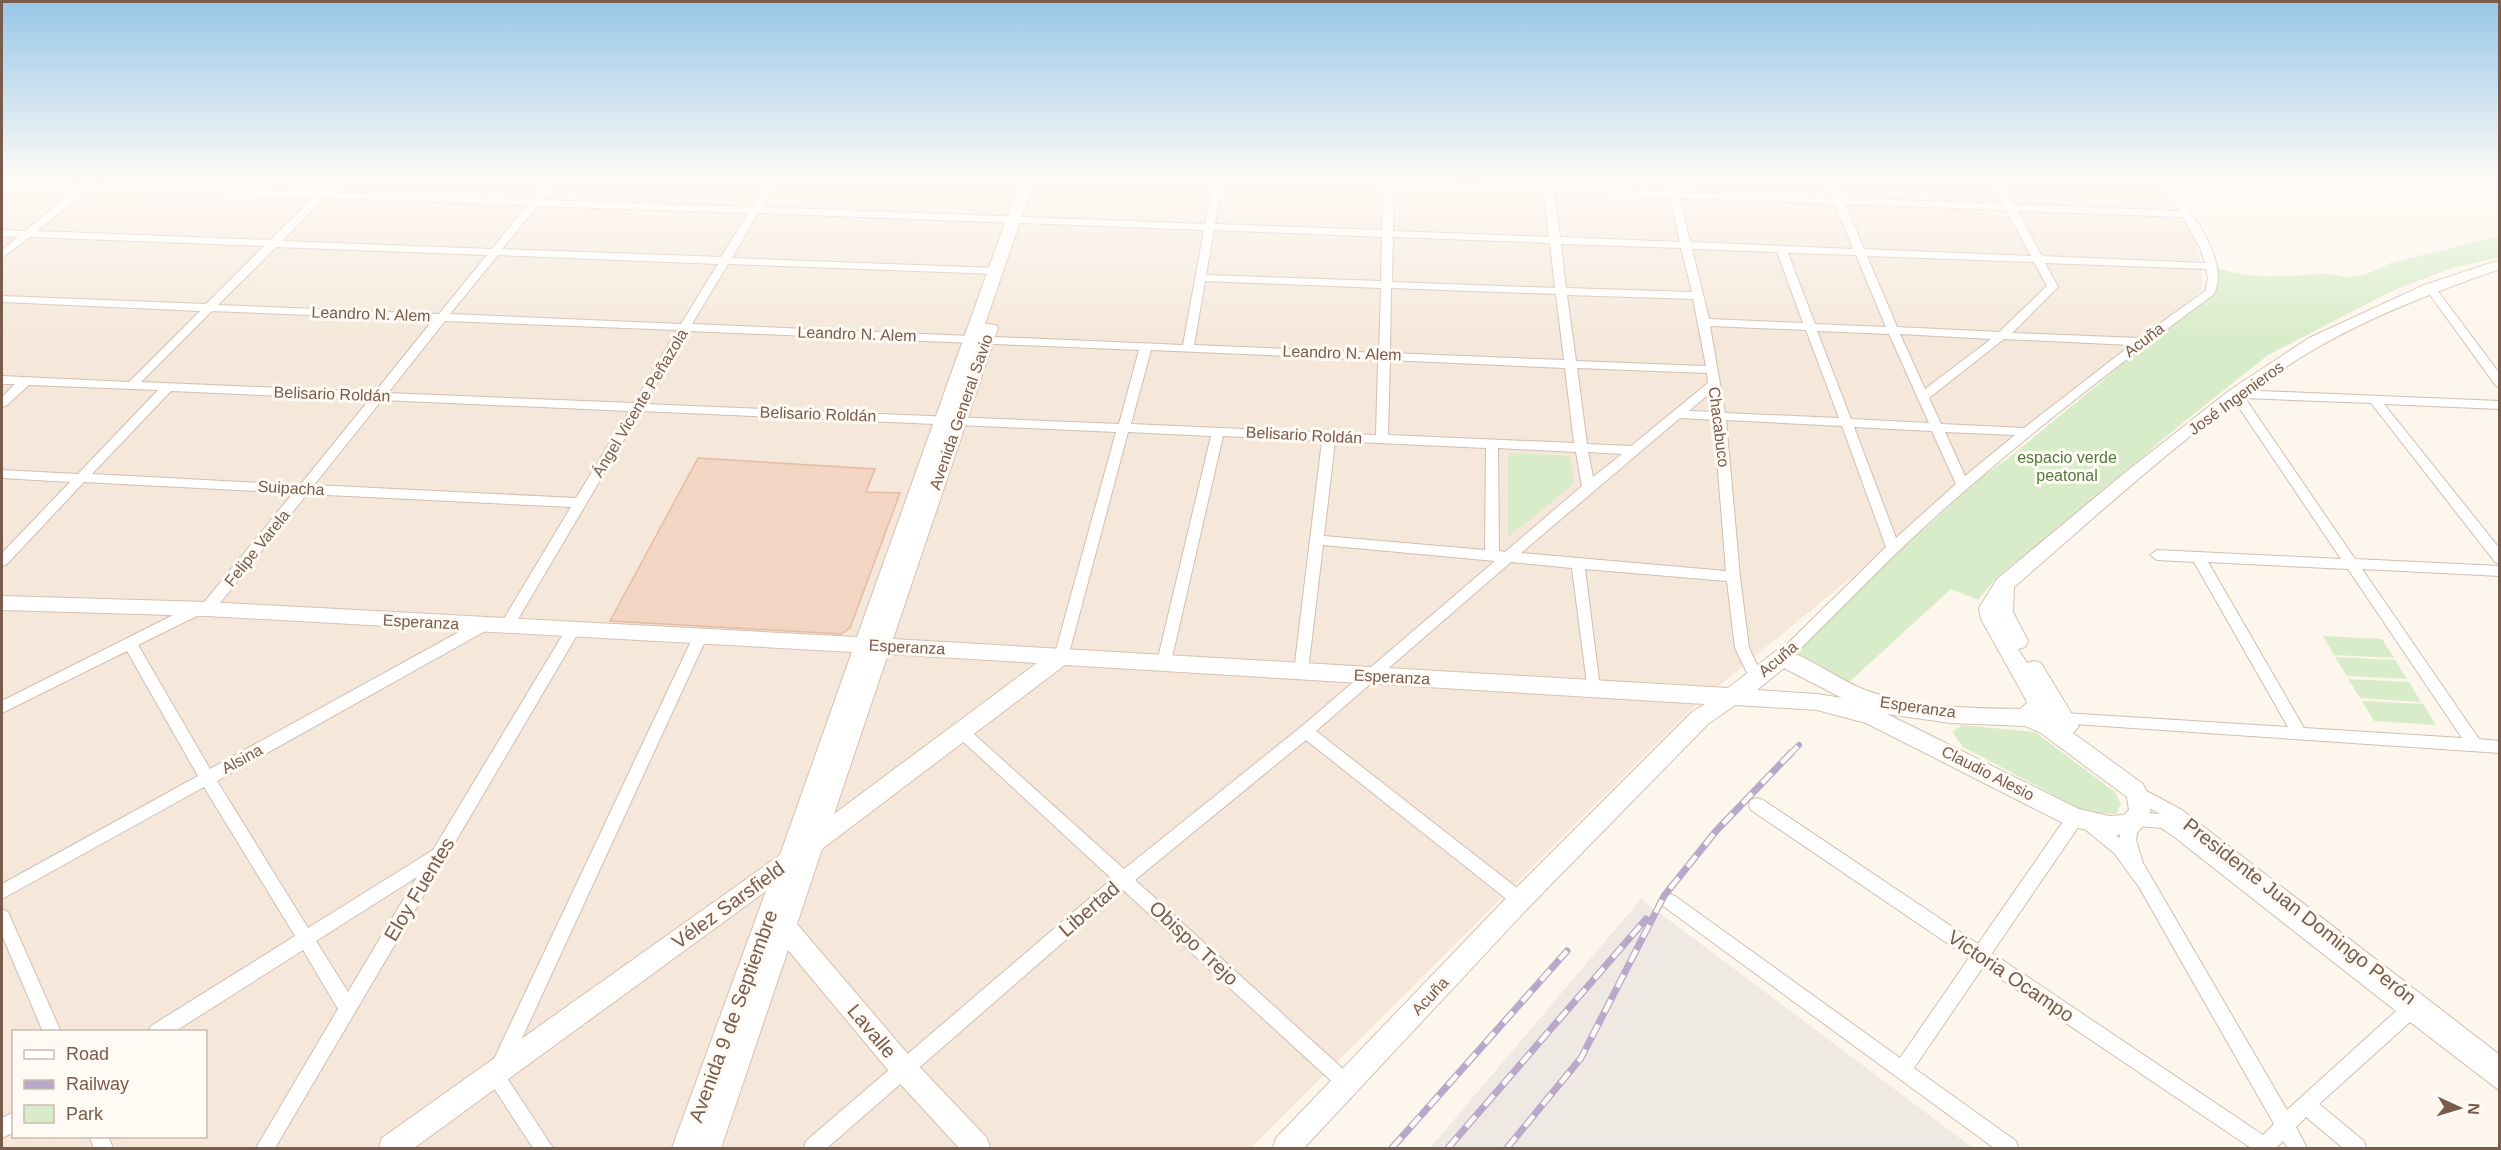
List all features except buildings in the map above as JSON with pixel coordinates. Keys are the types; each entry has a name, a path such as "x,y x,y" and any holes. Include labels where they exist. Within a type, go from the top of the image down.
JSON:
{"main road":[{"name":"Avenida General Savio","path":"979,339 996,271 1015,232"},
{"name":"Avenida General Savio","path":"872,645 1017,232"},
{"name":"José Ingenieros","path":"2025,717 2037,705 2035,697 1991,619 1989,608 2004,584 2133,475 2236,394 2315,342 2430,288 2499,264"},
{"path":"2004,584 2003,612 2064,719"},
{"name":"Esperanza","path":"2,603 203,609 482,626 872,645 1728,698 1756,688 1794,700"},
{"name":"Avenida 9 de Septiembre","path":"685,1149 778,919 814,842 872,645"},
{"name":"Avenida 9 de Septiembre","path":"708,1149 778,919 789,862 872,645"},
{"name":"Vélez Sarsfield","path":"393,1149 789,862 1060,657"},
{"path":"1790,662 1803,681 1794,700"},
{"name":"Esperanza","path":"1790,662 1828,684 1871,700 1908,708 1952,713 2064,719"},
{"name":"Acuña","path":"1756,688 1790,662"},
{"path":"1647,774 1756,688"},
{"name":"Acuña","path":"1286,1149 1521,900 1700,718 1728,698"},
{"name":"Claudio Alesio","path":"1794,700 1860,711 2081,820 2119,827 2133,822"},
{"path":"1952,713 1940,718 1935,725 1936,734 1954,756"},
{"name":"Presidente Juan Domingo Perón","path":"2025,717 2049,727 2135,791"},
{"name":"Presidente Juan Domingo Perón","path":"2064,719 2097,761"},
{"path":"2133,822 2141,804 2135,791"},
{"name":"Lavalle","path":"778,919 903,1068 977,1149"}],"street":[{"path":"2,255 30,232"},
{"path":"131,386 285,232"},
{"name":"Felipe Varela","path":"203,609 380,396 511,232"},
{"name":"Ángel Vicente Peñazola","path":"506,627 742,232"},
{"path":"1188,348 1209,232"},
{"path":"1353,232 2037,257 2210,266"},
{"path":"1554,232 1581,447 1589,487"},
{"name":"Chacabuco","path":"1683,232 1704,322 1720,417 1733,577 1742,648 1756,688"},
{"path":"1851,232 1963,484"},
{"path":"1923,397 2004,334 2053,287 2023,232"},
{"name":"Acuña","path":"1790,662 1893,548 1963,484 2142,342 2210,292 2212,281 2210,266 2198,232"},
{"path":"2,233 996,271"},
{"path":"1382,439 1387,233"},
{"path":"1781,248 1893,548"},
{"path":"1200,278 1698,296"},
{"path":"2430,288 2499,383"},
{"name":"Leandro N. Alem","path":"2,299 1384,354 1712,370"},
{"path":"1704,322 2142,342"},
{"path":"1060,657 1146,346"},
{"name":"Belisario Roldán","path":"2,380 1634,450"},
{"path":"2,403 26,381"},
{"name":"Libertad","path":"813,1149 903,1068 1124,879 1306,731 1589,487 1714,384"},
{"path":"2,561 168,387"},
{"path":"2236,394 2499,405"},
{"path":"2236,394 2475,746"},
{"path":"2374,399 2499,559"},
{"path":"1678,414 2029,432"},
{"path":"1164,662 1218,431"},
{"path":"1301,671 1329,436"},
{"path":"1492,443 1492,555"},
{"name":"Suipacha","path":"2,474 581,503"},
{"path":"1317,540 1733,577"},
{"path":"2157,555 2499,571"},
{"path":"2198,557 2300,735"},
{"path":"1578,563 1593,688"},
{"path":"2,707 203,609"},
{"name":"Alsina","path":"2,892 482,626"},
{"name":"Eloy Fuentes","path":"265,1149 347,1007 573,630"},
{"path":"544,1149 495,1076 699,637"},
{"path":"130,643 207,778 347,1007"},
{"path":"2064,719 2499,747"},
{"name":"Obispo Trejo","path":"961,731 1347,1084"},
{"path":"1306,731 1521,900"},
{"name":"Presidente Juan Domingo Perón","path":"2135,791 2176,815 2413,1007 2499,1082"},
{"name":"Victoria Ocampo","path":"1757,805 2265,1148"},
{"path":"1902,1070 1981,955 2081,820 2105,833 2120,848 2145,882"},
{"name":"Presidente Juan Domingo Perón","path":"2133,822 2164,821 2413,1007 2499,1067"},
{"path":"2133,822 2127,833 2130,852 2145,882 2298,1149"},
{"path":"160,1030 440,855"},
{"path":"1669,901 2009,1149"},
{"path":"2,917 51,1030"},
{"path":"2265,1148 2284,1124 2413,1007"},
{"path":"2305,1104 2357,1149"}],"shaded area":[{"path":"2,232 2190,232 2196,240 2202,273 2202,290 1692,708 1251,1148 2,1148"},
{"path":"1641,899 1973,1148 1430,1148"}],"green space":[{"name":"espacio verde peatonal","path":"2499,236 2499,257 2450,269 2394,290 2268,355 2164,438 2099,497 1997,577 1978,600 1951,589 1847,684 1790,656 1852,595 1980,478 2010,457 2210,292 2210,266 2239,274 2276,276 2323,274 2351,277 2366,274 2390,263"},
{"path":"1508,453 1570,456 1574,484 1508,537"},
{"path":"2323,636 2382,639 2394,658 2334,655"},
{"path":"2335,657 2395,660 2407,679 2347,676"},
{"path":"2348,679 2409,682 2421,702 2360,698"},
{"path":"2362,701 2423,704 2436,725 2374,721"},
{"path":"1962,725 2035,732 2115,792 2121,804 2116,814 2088,813 1963,747 1952,732"}],"railway":[{"path":"1791,753 1799,745"},
{"path":"1507,1148 1581,1058 1664,896 1716,831 1791,753"},
{"path":"1448,1148 1646,919"},
{"path":"1392,1148 1567,951"}]}
